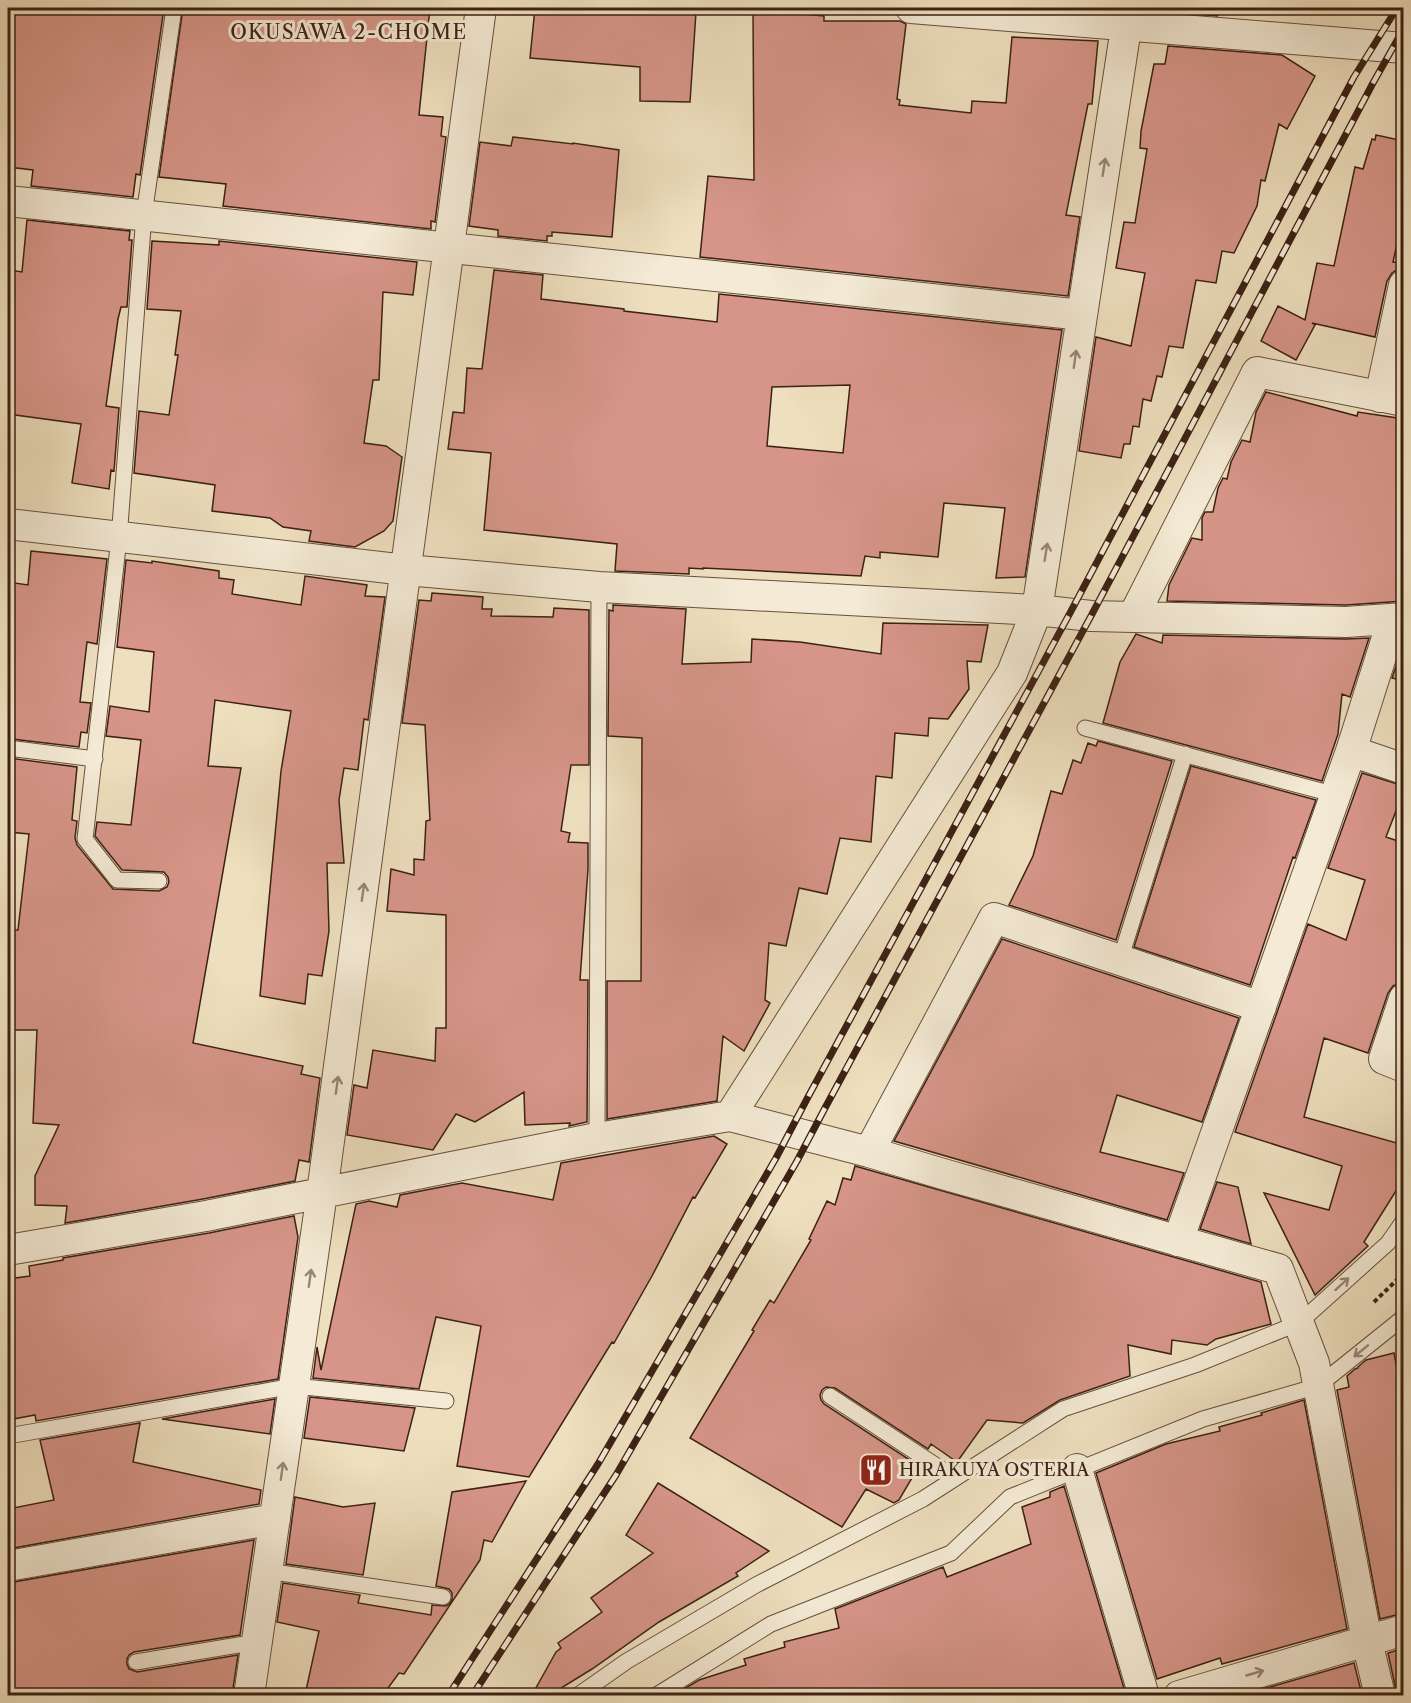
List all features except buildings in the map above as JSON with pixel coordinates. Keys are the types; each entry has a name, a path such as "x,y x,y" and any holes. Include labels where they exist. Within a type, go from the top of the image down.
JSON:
{"street":[{"path":"249,1695 322,1192 447,247 481,8"},
{"path":"911,8 1127,17 1404,48"},
{"path":"730,1116 1012,673 1037,610 1127,17"},
{"path":"8,201 1082,315"},
{"path":"1133,616 1257,372 1392,399 1404,285"},
{"path":"8,524 406,570 599,586 1037,610 1091,616 1346,622 1398,619 1178,1241"},
{"path":"1351,751 1404,769"},
{"path":"869,1152 994,918 1261,1007"},
{"path":"1404,999 1384,1059 1404,1067"},
{"path":"8,1250 206,1216 597,1138 730,1116 869,1152 1278,1269 1314,1363 1367,1641 1380,1695"},
{"path":"1077,1469 1144,1695"},
{"path":"8,1566 275,1519"},
{"path":"1179,1695 1404,1630"}],"lane":[{"path":"159,881 117,880 85,839 119,538 144,215 174,8"},
{"path":"597,1138 599,586"},
{"path":"1085,728 1336,795"},
{"path":"8,748 95,759"},
{"path":"1120,960 1185,754"},
{"path":"577,1695 627,1661 756,1585 922,1499 1063,1409 1195,1365 1299,1323 1388,1243 1404,1220"},
{"path":"655,1695 771,1624 951,1553 1010,1497 1203,1419 1318,1386 1404,1317"},
{"path":"8,1436 294,1386 446,1401"},
{"path":"830,1396 956,1478"},
{"path":"267,1571 443,1597"},
{"path":"136,1662 257,1642"}],"railway":[{"path":"448,1696 598,1464 776,1158 1070,613 1354,77 1397,8"},
{"path":"472,1696 616,1475 797,1161 1404,28"}],"place":[{"name":"HIRAKUYA OSTERIA","path":"876,1470"}],"district":[{"name":"OKUSAWA 2-CHOME","path":"349,32"}]}
